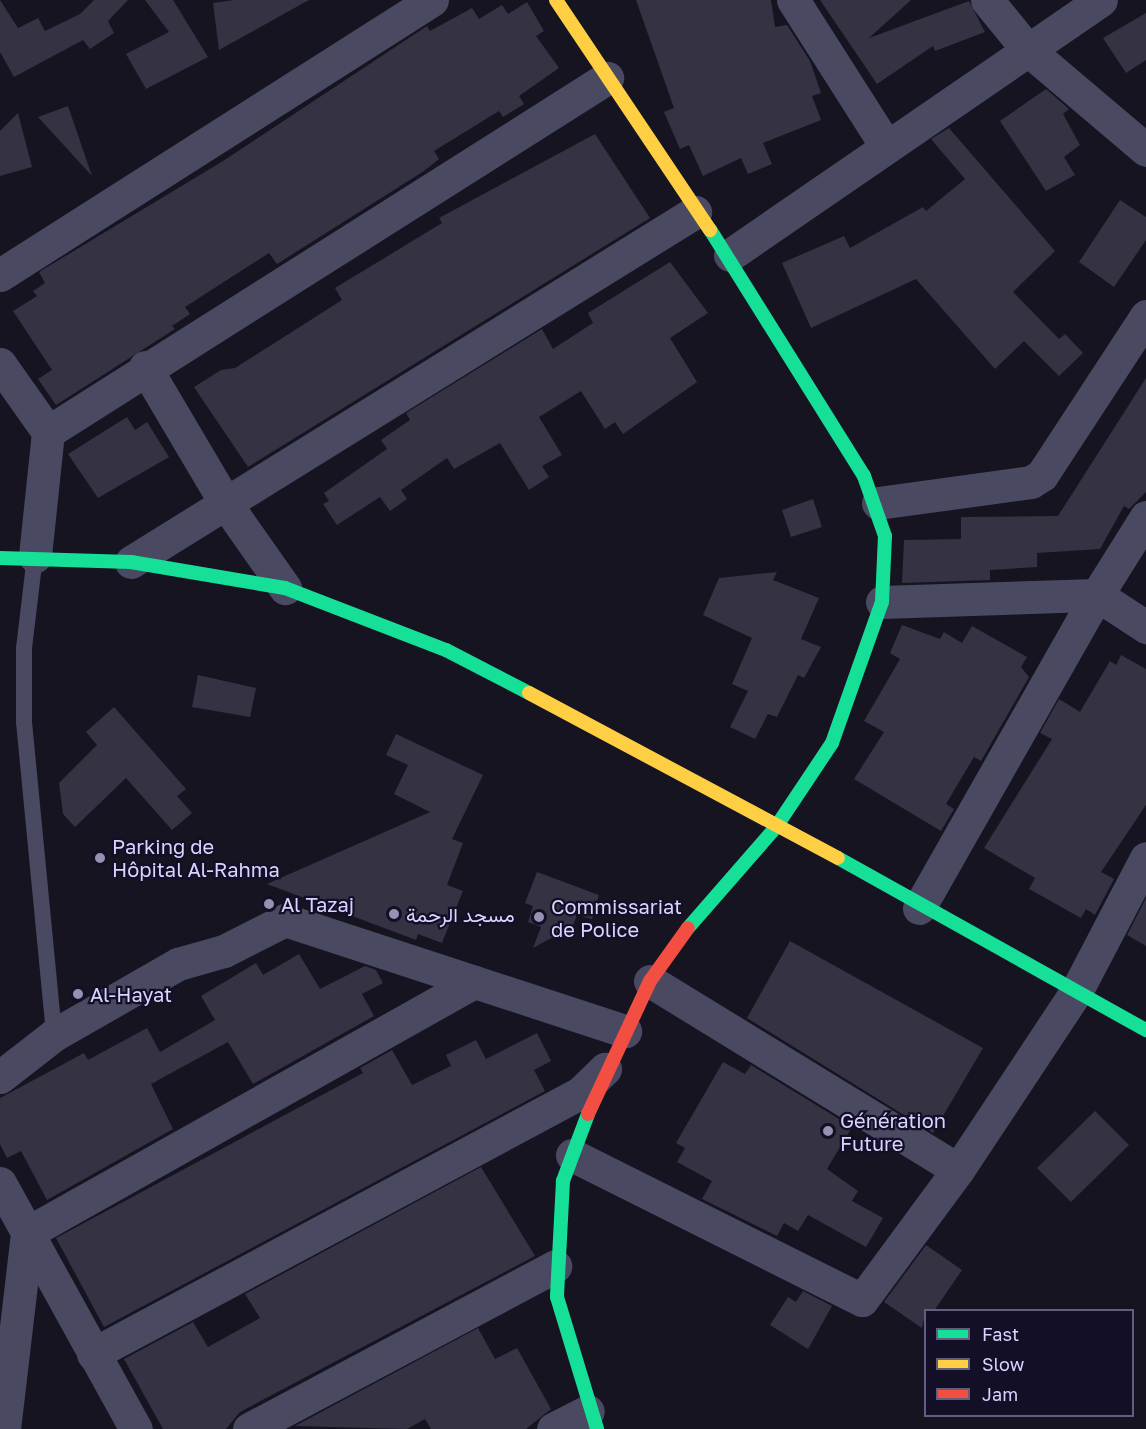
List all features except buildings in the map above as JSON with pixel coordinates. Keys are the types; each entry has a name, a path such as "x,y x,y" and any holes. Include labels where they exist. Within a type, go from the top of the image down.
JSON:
{"street":[{"path":"0,275 432,0"},
{"path":"553,1429 593,1420 557,1297 555,1266 557,1220 572,1155 605,1069 650,981 696,918 776,827 832,743 882,602 885,536 878,502 730,255 695,212 556,0"},
{"path":"793,0 886,146"},
{"path":"987,0 1027,50 1146,150"},
{"path":"730,255 1101,0"},
{"path":"48,432 145,367 607,78"},
{"path":"131,562 695,212"},
{"path":"878,502 1031,482 1042,474 1146,316"},
{"path":"0,364 48,432 35,556"},
{"path":"145,367 226,504 285,588"},
{"path":"919,908 1096,596 1146,516"},
{"path":"0,558 35,556 131,562 285,588 446,650 687,774 919,908 1146,1030"},
{"path":"882,602 1096,596 1146,627"},
{"path":"572,1155 862,1300 958,1170 1076,992 1146,858"},
{"path":"0,1077 54,1035 178,964 224,951 285,920 625,1031"},
{"path":"650,981 958,1170"},
{"path":"27,1233 474,982"},
{"path":"93,1354 580,1094 605,1069"},
{"path":"0,1183 136,1429"},
{"path":"4,1429 27,1233"},
{"path":"249,1429 555,1266"}],"lane":[{"path":"35,556 24,648 24,722 54,1035"}],"traffic: fast":[{"path":"688,928 776,827 832,743 882,602 885,536 864,476 710,230"},
{"path":"0,558 131,562 285,588 446,650 529,693"},
{"path":"838,858 1146,1030"},
{"path":"588,1114 563,1181 557,1297 597,1429"}],"traffic: slow":[{"path":"556,0 710,230"},
{"path":"529,693 838,858"}],"traffic: jam":[{"path":"588,1114 650,981 688,928"}],"place":[{"name":"Parking de Hôpital Al-Rahma","path":"100,858"},
{"name":"Al Tazaj","path":"269,904"},
{"name":"مسجد الرحمة","path":"394,914"},
{"name":"Commissariat de Police","path":"539,917"},
{"name":"Al-Hayat","path":"78,994"},
{"name":"Génération Future","path":"828,1131"}]}
